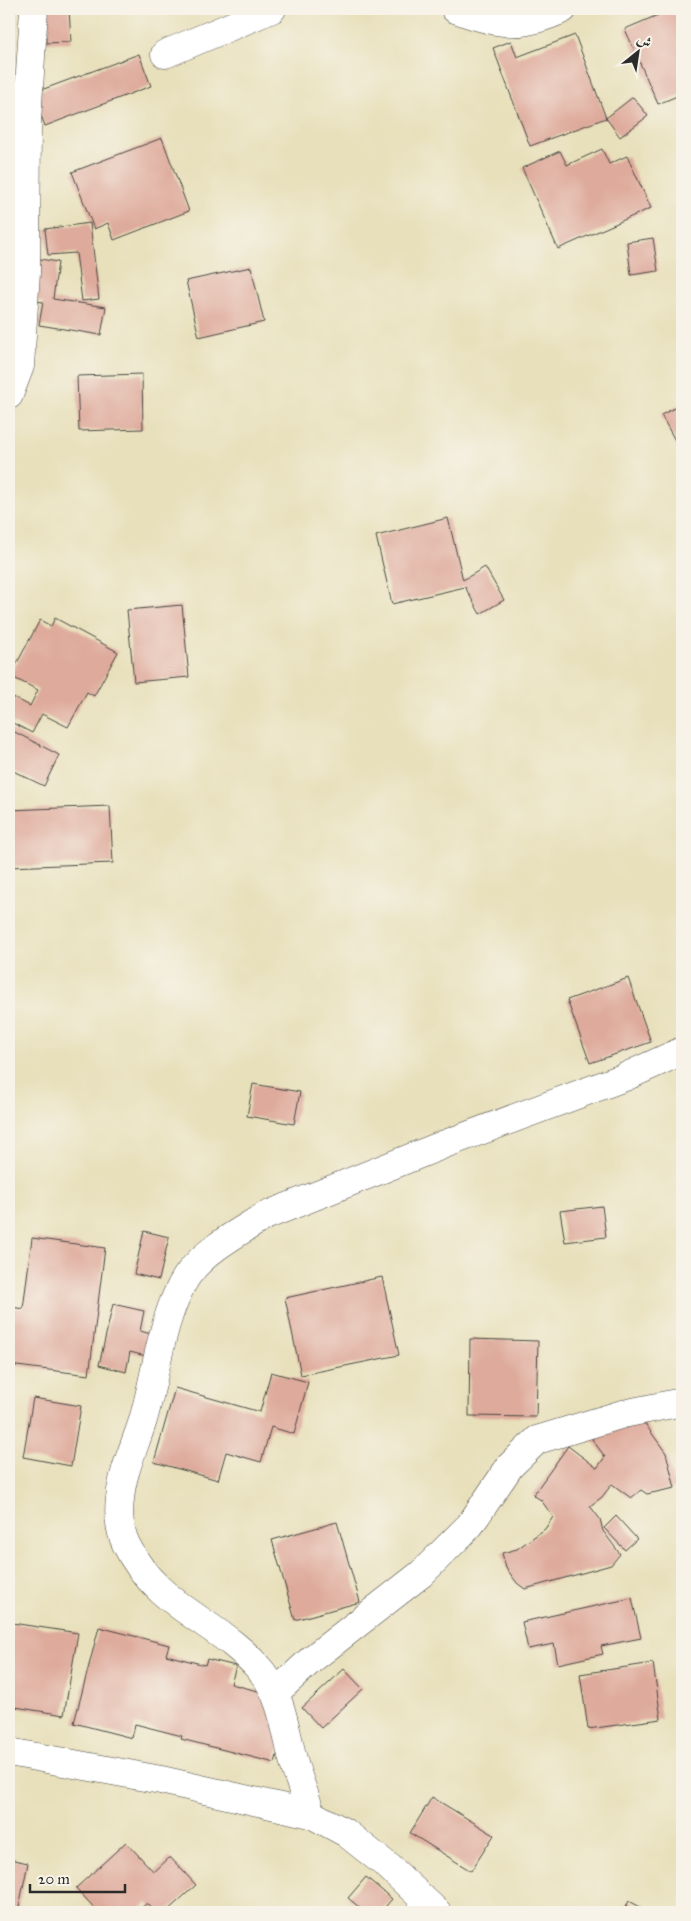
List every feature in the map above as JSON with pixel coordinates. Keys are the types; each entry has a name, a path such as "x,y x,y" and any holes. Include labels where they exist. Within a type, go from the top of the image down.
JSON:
{"street":[{"path":"9,395 20,366 26,273 27,121 34,9"},
{"path":"165,54 272,9"},
{"path":"455,9 490,22 513,24 548,16 564,9"},
{"path":"311,1814 275,1692 263,1673 248,1657 148,1580 135,1562 118,1520 123,1480 143,1420 173,1303 188,1275 214,1250 265,1216 445,1144 625,1077 682,1051"},
{"path":"275,1692 312,1658 421,1574 470,1525 510,1466 537,1440 623,1414 682,1402"},
{"path":"9,1752 161,1780 311,1814 346,1833 389,1866 437,1912"}],"building":[{"path":"43,9 69,9 71,42 45,43"},
{"path":"672,9 682,9 682,94 658,104 625,29"},
{"path":"575,35 606,118 530,146 493,48 511,41 517,57"},
{"path":"139,54 151,86 45,126 33,93"},
{"path":"633,97 648,116 620,137 606,118"},
{"path":"162,138 189,211 114,240 108,223 94,229 72,172"},
{"path":"602,149 609,164 627,156 651,208 558,249 522,168 560,151 567,165"},
{"path":"90,223 99,299 82,301 76,253 48,255 45,229"},
{"path":"653,238 658,271 631,275 627,242"},
{"path":"34,258 58,262 53,299 106,307 101,335 39,325 43,302 28,300"},
{"path":"251,267 264,322 199,337 186,281"},
{"path":"142,374 143,429 79,431 77,376"},
{"path":"682,404 682,453 661,415"},
{"path":"448,518 463,580 485,567 504,600 480,614 465,587 392,604 376,536"},
{"path":"182,605 189,677 134,682 127,610"},
{"path":"55,618 118,652 94,696 87,692 68,727 42,714 32,733 9,721 9,705 13,697 30,706 38,690 10,676 40,620 51,626"},
{"path":"9,729 59,755 44,786 9,769"},
{"path":"110,806 113,863 9,867 9,810"},
{"path":"628,978 651,1042 590,1063 567,1000"},
{"path":"253,1084 300,1092 294,1124 247,1116"},
{"path":"602,1206 606,1237 565,1242 560,1211"},
{"path":"144,1231 169,1237 159,1280 134,1274"},
{"path":"32,1238 105,1248 89,1375 9,1365 12,1307 23,1309"},
{"path":"382,1277 399,1355 301,1375 285,1298"},
{"path":"113,1304 144,1311 140,1331 163,1337 158,1359 130,1352 126,1372 99,1365"},
{"path":"470,1339 538,1341 536,1417 469,1416"},
{"path":"271,1372 308,1382 294,1434 271,1427 261,1462 226,1452 218,1480 154,1462 175,1388 260,1412"},
{"path":"33,1398 81,1406 71,1466 23,1457"},
{"path":"643,1421 666,1453 675,1488 647,1494 641,1490 631,1498 612,1484 602,1497 590,1506 600,1519 603,1531 620,1554 611,1565 525,1589 517,1583 506,1568 502,1553 517,1549 545,1529 553,1517 541,1500 533,1495 568,1446 597,1468 605,1457 592,1439 604,1430"},
{"path":"682,1509 682,1532 676,1511"},
{"path":"616,1516 637,1539 625,1550 604,1528"},
{"path":"337,1522 360,1602 295,1620 272,1540"},
{"path":"632,1598 641,1638 601,1646 603,1654 558,1664 554,1644 528,1649 522,1622"},
{"path":"12,1623 78,1633 64,1715 9,1706 9,1646"},
{"path":"99,1627 169,1645 166,1655 205,1665 207,1659 236,1666 231,1684 277,1696 287,1717 275,1763 181,1739 182,1736 135,1724 132,1738 74,1723"},
{"path":"653,1663 661,1719 588,1729 580,1674"},
{"path":"344,1669 363,1689 321,1728 302,1708"},
{"path":"432,1797 494,1835 471,1871 410,1833"},
{"path":"126,1842 154,1872 170,1857 196,1885 166,1912 155,1912 147,1903 137,1912 98,1912 76,1888"},
{"path":"9,1859 28,1863 18,1912 9,1912"},
{"path":"366,1877 392,1899 381,1912 365,1912 348,1898"},
{"path":"629,1901 650,1912 623,1912"}]}
